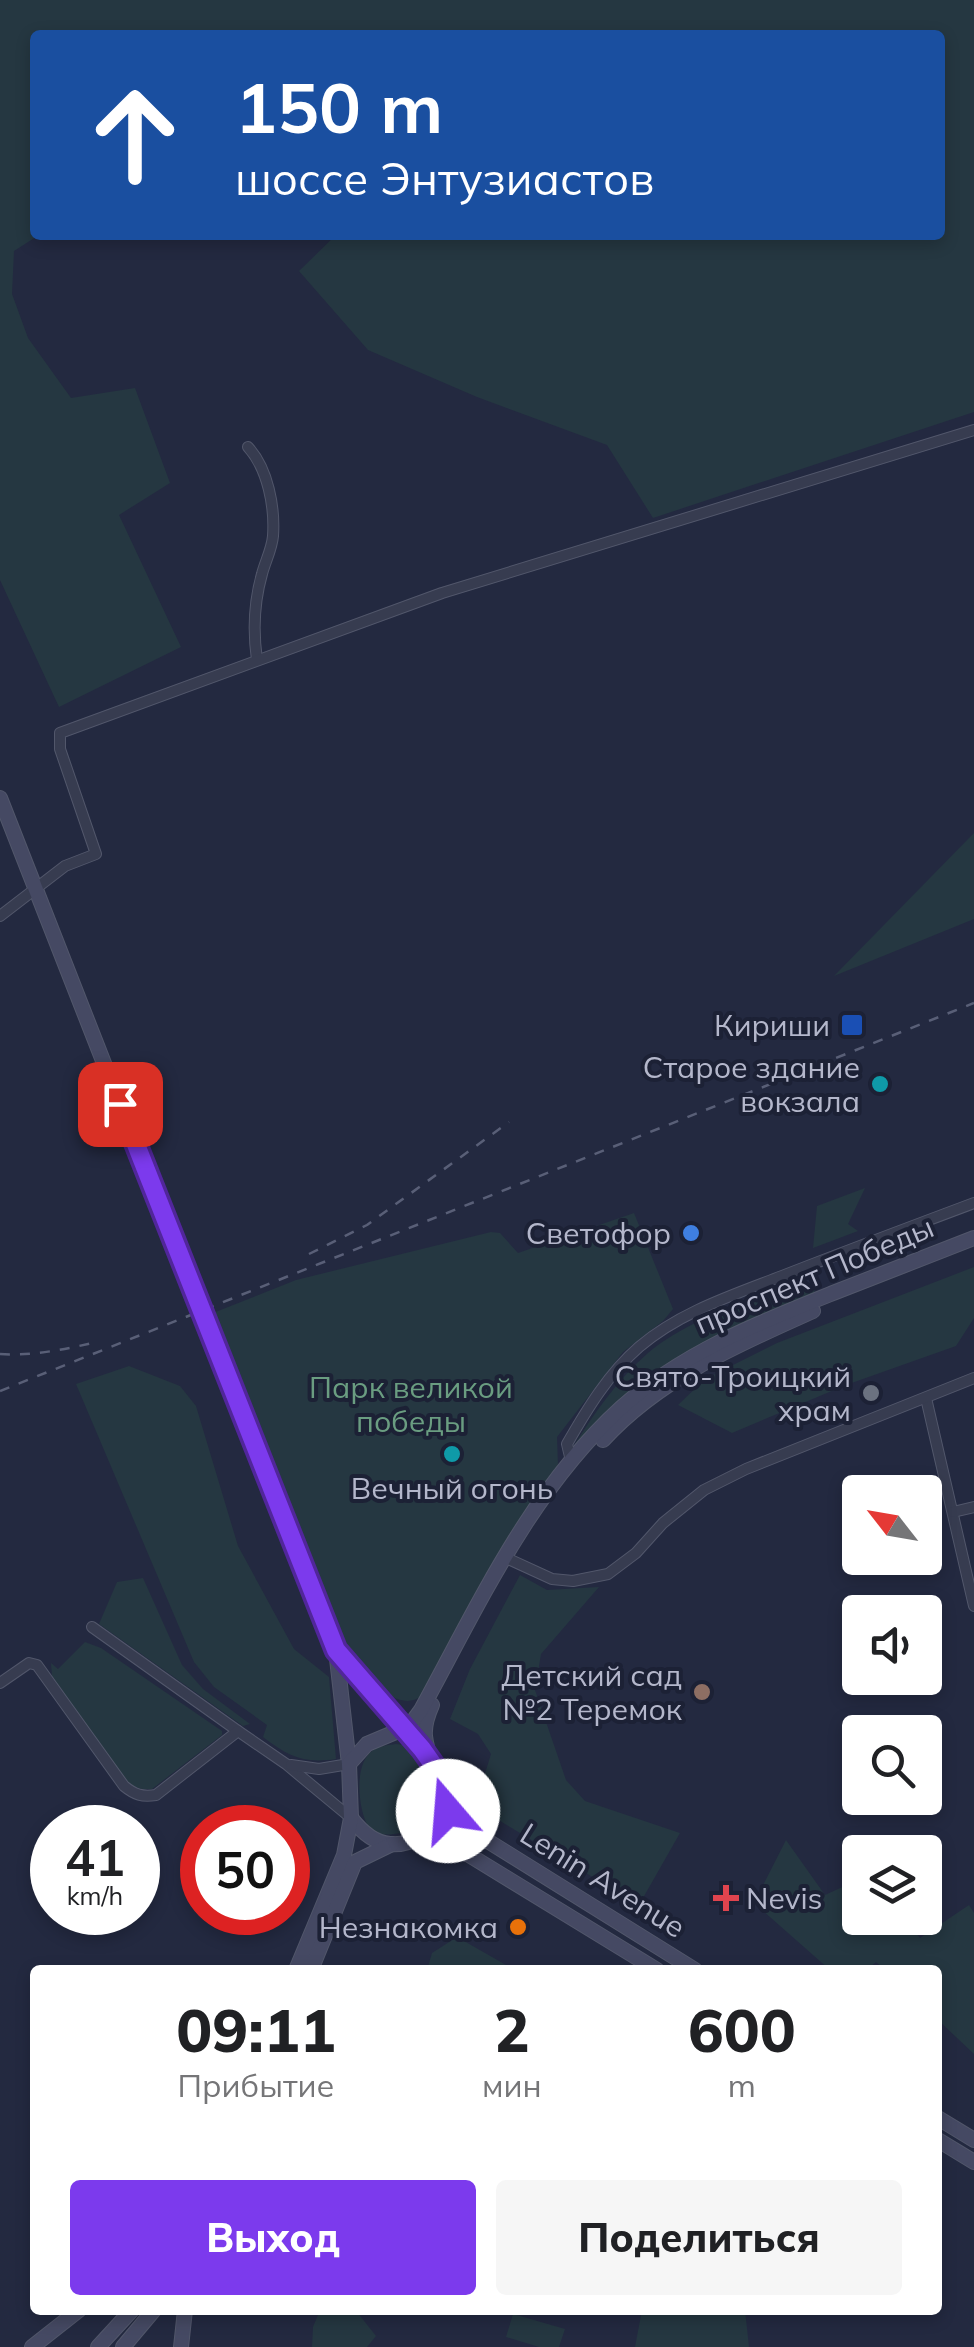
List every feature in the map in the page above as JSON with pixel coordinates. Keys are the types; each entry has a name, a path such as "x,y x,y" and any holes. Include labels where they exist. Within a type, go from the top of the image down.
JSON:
{"main road":[{"path":"0,798 336,1650 351,1818 344,1855 298,1965"},
{"name":"проспект Победы","path":"431,1699 529,1517 571,1461 622,1408 703,1350 765,1320 974,1238"},
{"name":"проспект Победы","path":"508,1559 609,1433 687,1372 821,1307 974,1246"},
{"path":"336,1650 434,1766"},
{"path":"376,1696 402,1708 431,1699"},
{"path":"349,1764 367,1744 389,1736 413,1720 431,1699"},
{"path":"312,1965 355,1862 392,1844 416,1840 435,1824 443,1796 425,1738 431,1699"},
{"path":"389,1736 422,1749"},
{"name":"Lenin Avenue","path":"443,1796 454,1820 688,1965"},
{"path":"351,1818 367,1835 392,1844"},
{"name":"Lenin Avenue","path":"416,1840 443,1839 649,1965"},
{"path":"942,2120 974,2140"},
{"path":"942,2142 974,2162"},
{"path":"32,2347 74,2315"},
{"path":"98,2347 127,2315"},
{"path":"123,2347 150,2315"},
{"path":"181,2347 184,2315"}],"street":[{"path":"0,916 65,866 96,854 60,749 60,734 442,593 974,430"},
{"path":"248,447 258,457 270,497 274,539 260,578 253,635 258,660"},
{"path":"571,1461 568,1444 587,1409 618,1368 660,1330 760,1284 974,1203"},
{"path":"508,1559 552,1579 572,1581 608,1574 704,1490 746,1469 974,1378"},
{"path":"926,1398 974,1606"},
{"path":"953,1512 974,1507"},
{"path":"92,1628 286,1764 351,1818"},
{"path":"0,1682 29,1663 37,1665 124,1786 134,1794 156,1795 238,1732"},
{"path":"286,1764 319,1770 349,1764"}],"green space":[{"path":"0,0 974,0 974,412 653,518 607,445 477,397 368,350 299,271 331,240 945,240 945,30 30,30 31,240 14,251 12,294 28,338 71,398 135,388 170,483 119,515 181,647 59,707 0,580"},
{"path":"974,833 974,919 834,976"},
{"path":"865,1188 848,1224 858,1231 813,1248 817,1206"},
{"name":"Парк великой победы","path":"634,1213 673,1309 623,1352 557,1437 555,1475 454,1635 433,1683 422,1696 410,1701 397,1699 373,1681 349,1652 213,1313 296,1280 491,1232 500,1233 518,1253"},
{"path":"974,1267 974,1318 956,1346 846,1385 732,1433 678,1405 705,1379 777,1343"},
{"path":"800,1280 813,1285 816,1298 577,1447 575,1444 617,1384 664,1341 721,1311"},
{"path":"129,1366 180,1386 196,1406 238,1546 294,1649 329,1677 336,1759 305,1759 272,1744 263,1737 267,1725 214,1687 194,1662 76,1384"},
{"path":"520,1575 547,1590 599,1587 541,1654 535,1690 566,1780 585,1801 680,1833 639,1905 459,1796 483,1780 491,1754 478,1734 450,1719 470,1669"},
{"path":"143,1578 182,1665 203,1689 250,1724 243,1726 99,1624 117,1582"},
{"path":"85,1642 101,1648 222,1731 222,1735 152,1789 138,1788 126,1781 52,1676 51,1663 58,1669"},
{"path":"396,1744 409,1747 419,1758 432,1795 431,1813 428,1820 413,1830 381,1834 370,1830 366,1822 360,1801 360,1777 372,1751"},
{"path":"786,1840 825,1895 842,1887 842,1935 942,1935 942,1923 969,1905 974,1913 974,2054 942,2024 942,1965 876,1962 824,1965 754,1903"},
{"path":"457,1937 506,1965 428,1965 432,1953"},
{"path":"318,2315 359,2315 376,2336 367,2347 312,2347"},
{"path":"513,2315 565,2329 559,2347 539,2347 506,2337"},
{"path":"641,2315 746,2315 749,2347 635,2347"}],"railway":[{"path":"0,1391 974,1003"},
{"path":"309,1254 367,1225 509,1122"},
{"path":"0,1354 46,1352 92,1343"}],"place":[{"name":"Кириши","path":"852,1025"},
{"name":"Старое здание вокзала","path":"880,1084"},
{"name":"Светофор","path":"691,1233"},
{"name":"Свято-Троицкий храм","path":"871,1393"},
{"name":"Вечный огонь","path":"452,1454"},
{"name":"Детский сад №2 Теремок","path":"702,1692"},
{"name":"Nevis","path":"726,1898"},
{"name":"Незнакомка","path":"518,1927"}],"route":[{"path":"120,1104 336,1650 434,1766 448,1811"}]}
